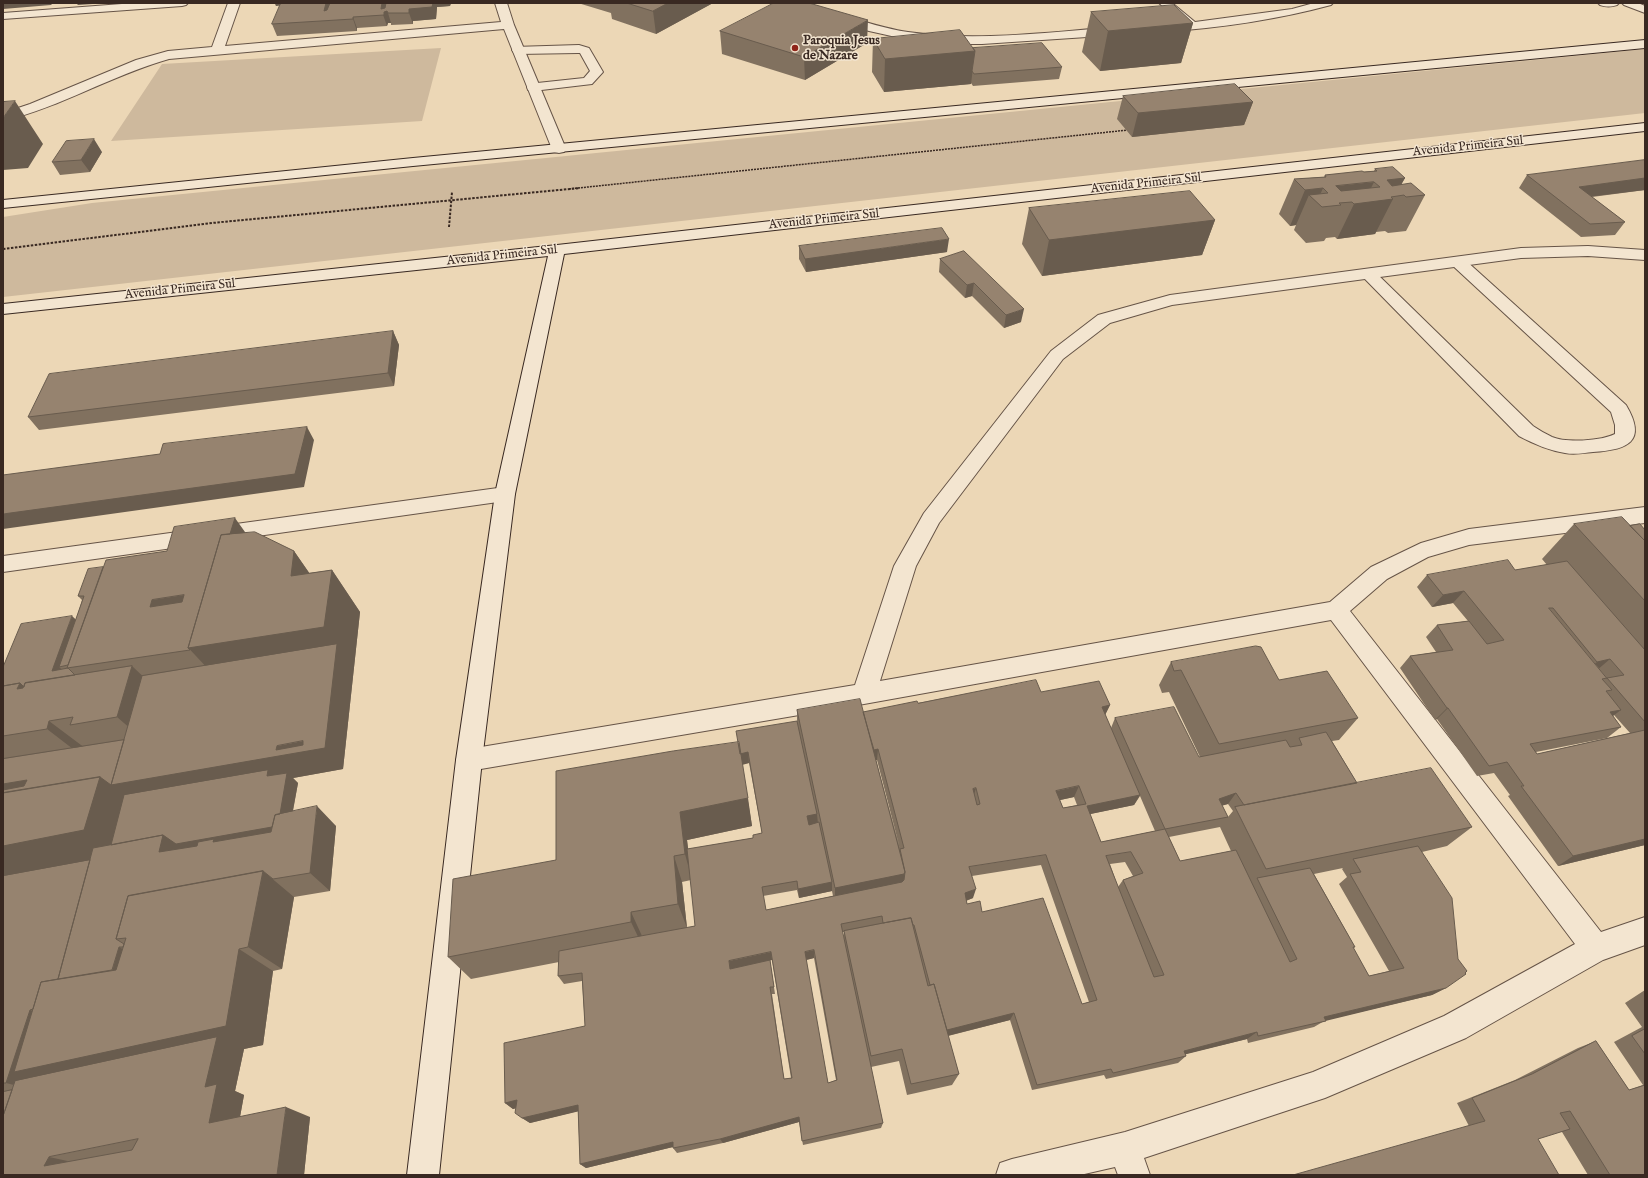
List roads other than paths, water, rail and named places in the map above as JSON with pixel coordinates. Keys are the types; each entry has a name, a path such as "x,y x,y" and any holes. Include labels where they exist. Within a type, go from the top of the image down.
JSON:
{"street":[{"path":"3,16 182,3"},
{"path":"217,50 234,3"},
{"path":"501,3 508,26 559,149"},
{"path":"783,3 869,27 905,35 942,40 982,40 1130,30"},
{"path":"1165,3 1192,26"},
{"path":"1153,28 1192,26 1292,12 1327,3"},
{"path":"1604,3 1613,3"},
{"path":"1628,3 1645,10"},
{"path":"1247,8 1258,16"},
{"path":"3,117 35,107 140,63 168,56 217,50 508,26"},
{"path":"3,204 454,158 1645,44"},
{"path":"518,50 579,49 585,51 597,72 588,81 533,87"},
{"name":"Avenida Primeira Sul","path":"3,309 557,250 1645,127"},
{"path":"423,1175 469,760 505,494 557,250"},
{"path":"864,694 905,566 931,518 1057,355 1104,318 1170,300 1521,253 1588,251 1645,255"},
{"path":"1368,274 1526,432 1548,443 1567,447 1611,444 1624,438 1625,425 1619,409 1458,262"},
{"path":"3,564 505,494"},
{"path":"469,760 864,694 1336,610 1379,573 1421,551 1469,537 1645,516"},
{"path":"1336,610 1596,948"},
{"path":"1012,1175 1129,1161 1314,1087 1455,1027 1596,948 1645,931"}],"place":[{"name":"Paroquia Jesus de Nazare","path":"795,48"}]}
